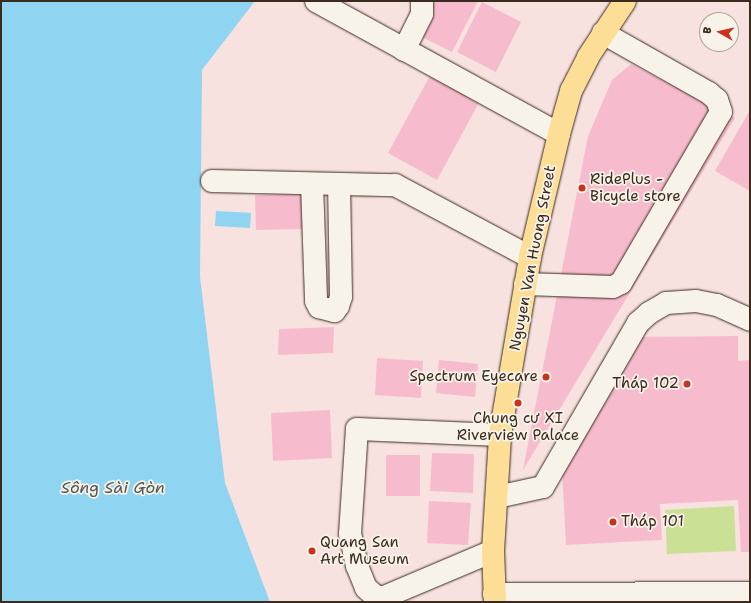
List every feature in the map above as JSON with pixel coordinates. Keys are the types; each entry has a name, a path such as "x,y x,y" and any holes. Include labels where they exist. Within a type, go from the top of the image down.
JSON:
{"main road":[{"name":"Nguyen Van Huong Street","path":"494,598 493,551 500,435 530,257 559,134 571,92 588,57 602,33 625,1"}],"street":[{"path":"316,1 559,134"},
{"path":"404,50 422,14 422,1"},
{"path":"525,284 613,287 621,283 721,112 717,100 709,93 602,33"},
{"path":"212,181 395,185 530,257"},
{"path":"312,184 316,301 319,307 334,311 342,297 339,184"},
{"path":"497,497 544,487 638,323 649,313 666,302 696,301 716,305 750,320"},
{"path":"493,551 382,598 375,596 366,588 357,566 350,534 357,429 500,435"},
{"path":"494,598 708,597 750,593"}],"green space":[{"path":"734,506 736,551 667,554 665,510"}],"water":[{"name":"Sông Sài Gòn","path":"1,1 255,1 202,70 200,277 225,483 270,602 1,602"},
{"path":"216,211 251,213 250,228 215,226"}],"building":[{"path":"433,1 478,1 452,52 416,34"},
{"path":"482,2 521,22 496,72 457,52"},
{"path":"631,64 735,118 523,470 588,136 612,80"},
{"path":"432,72 481,99 437,180 388,153"},
{"path":"750,110 750,191 715,171"},
{"path":"302,194 303,229 256,230 255,195"},
{"path":"334,327 333,353 278,355 279,329"},
{"path":"738,336 738,361 750,360 750,552 741,552 738,500 660,504 662,540 566,545 562,469 635,337"},
{"path":"377,358 423,361 421,398 375,395"},
{"path":"439,360 478,364 475,397 436,393"},
{"path":"330,410 332,458 273,461 271,413"},
{"path":"432,453 474,454 473,493 430,491"},
{"path":"386,455 420,455 420,496 386,496"},
{"path":"429,501 471,503 468,545 427,543"}],"place":[{"name":"RidePlus - Bicycle store","path":"582,188"},
{"name":"Spectrum Eyecare","path":"546,377"},
{"name":"Tháp 102","path":"687,384"},
{"name":"Chung cư XI Riverview Palace","path":"518,403"},
{"name":"Tháp 101","path":"613,522"},
{"name":"Quang San Art Museum","path":"312,551"}]}
